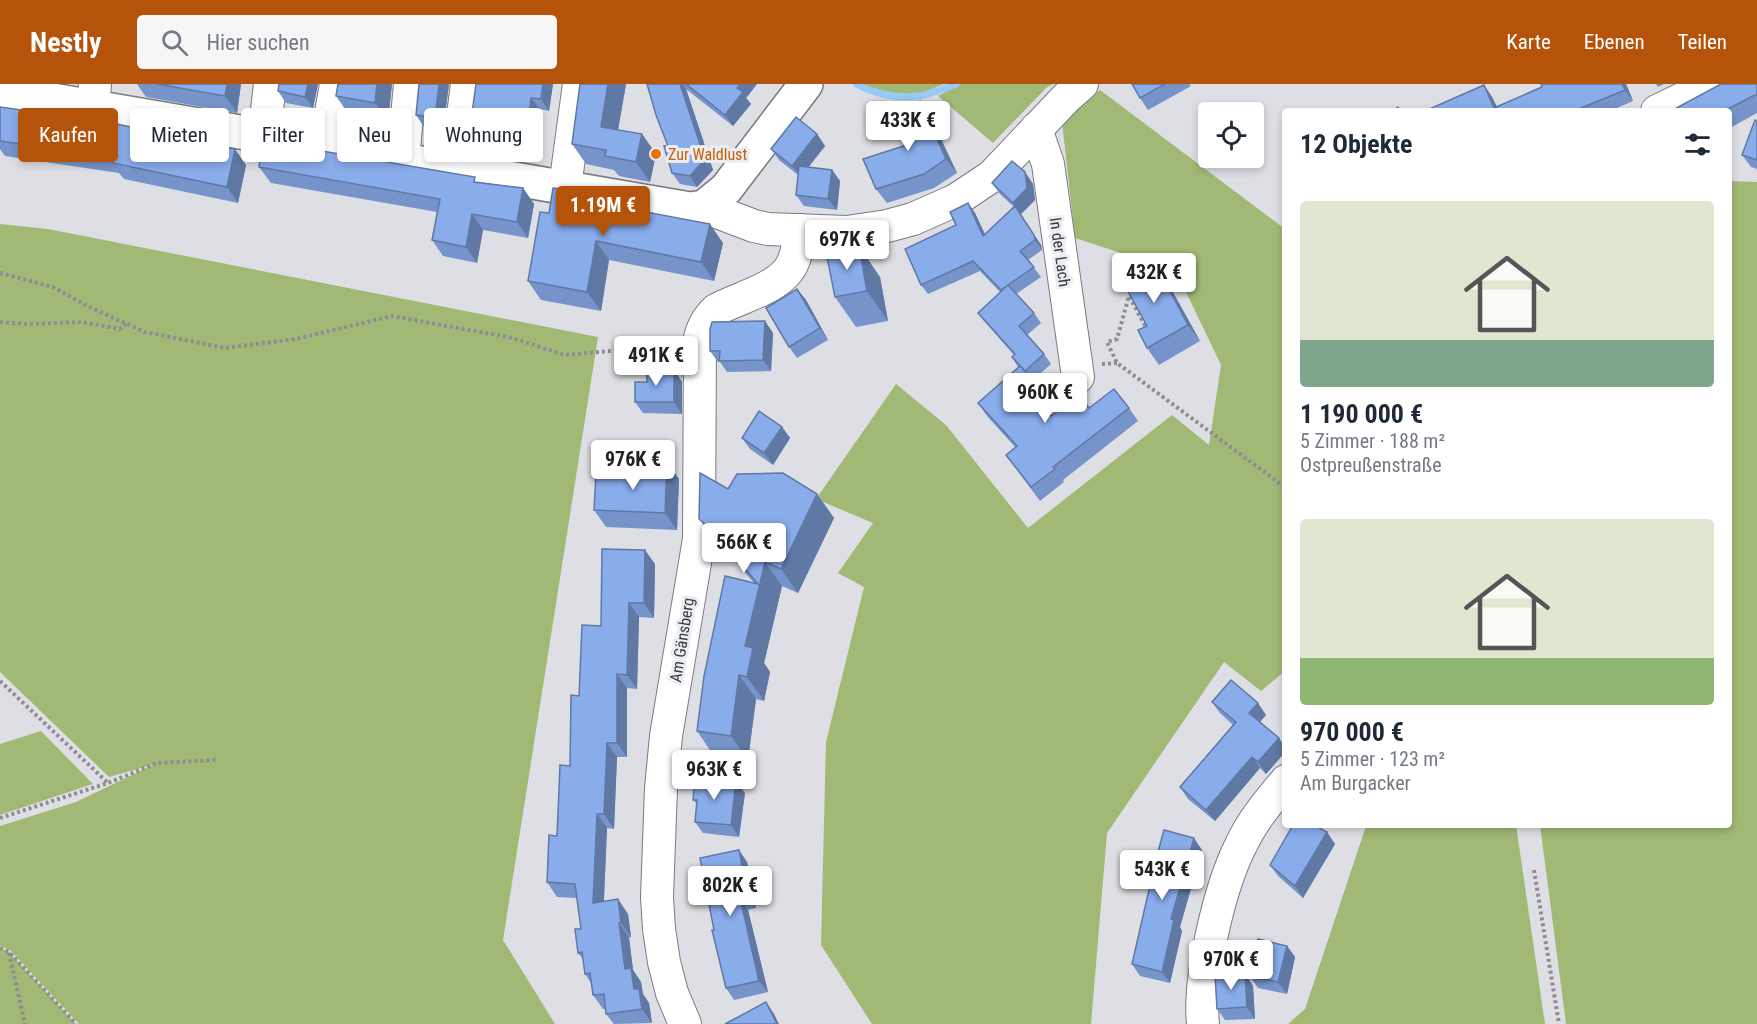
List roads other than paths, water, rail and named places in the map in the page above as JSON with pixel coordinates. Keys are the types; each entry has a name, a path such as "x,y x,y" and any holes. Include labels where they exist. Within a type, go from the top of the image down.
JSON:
{"main road":[{"path":"412,162 690,209 715,198 806,84"},
{"path":"0,91 94,95 241,130"},
{"path":"325,146 337,148"}],"street":[{"path":"267,108 270,84"},
{"path":"325,146 336,84"},
{"path":"408,108 410,84"},
{"path":"456,169 467,84"},
{"path":"565,187 579,84"},
{"path":"715,198 754,226 768,229 836,232 870,230 913,219 936,210 973,190 992,176 1082,84"},
{"path":"1663,108 1713,84"},
{"name":"In der Lach","path":"1036,129 1048,164 1078,377"},
{"name":"Am Gänsberg","path":"685,1024 672,993 664,962 657,897 666,736 699,539 700,338 708,318 716,310 785,275 793,263 800,230"},
{"path":"1203,1024 1206,968 1228,877 1241,845 1259,814 1282,786"}],"waterway":[{"path":"857,84 868,90 900,97 936,92 956,84"}],"place":[{"name":"Zur Waldlust","path":"656,154"}]}
